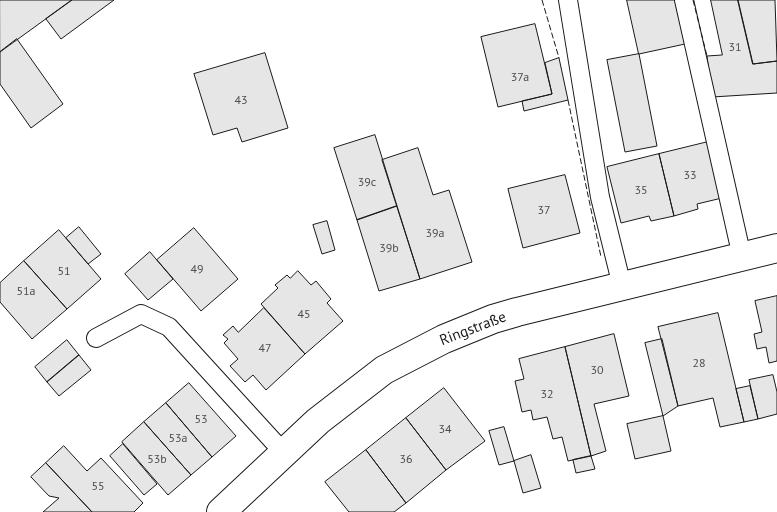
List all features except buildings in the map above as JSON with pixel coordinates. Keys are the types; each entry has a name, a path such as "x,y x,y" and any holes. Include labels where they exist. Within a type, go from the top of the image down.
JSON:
{"street":[{"name":"Ringstraße","path":"221,512 318,421 384,370 444,339 493,319 777,248"}],"lane":[{"path":"568,0 600,197 622,286"},
{"path":"684,0 742,257"},
{"path":"96,338 141,314 169,327 284,453"}],"fence":[{"path":"542,0 559,58"},
{"path":"693,0 707,56"},
{"path":"568,100 601,257"}]}
